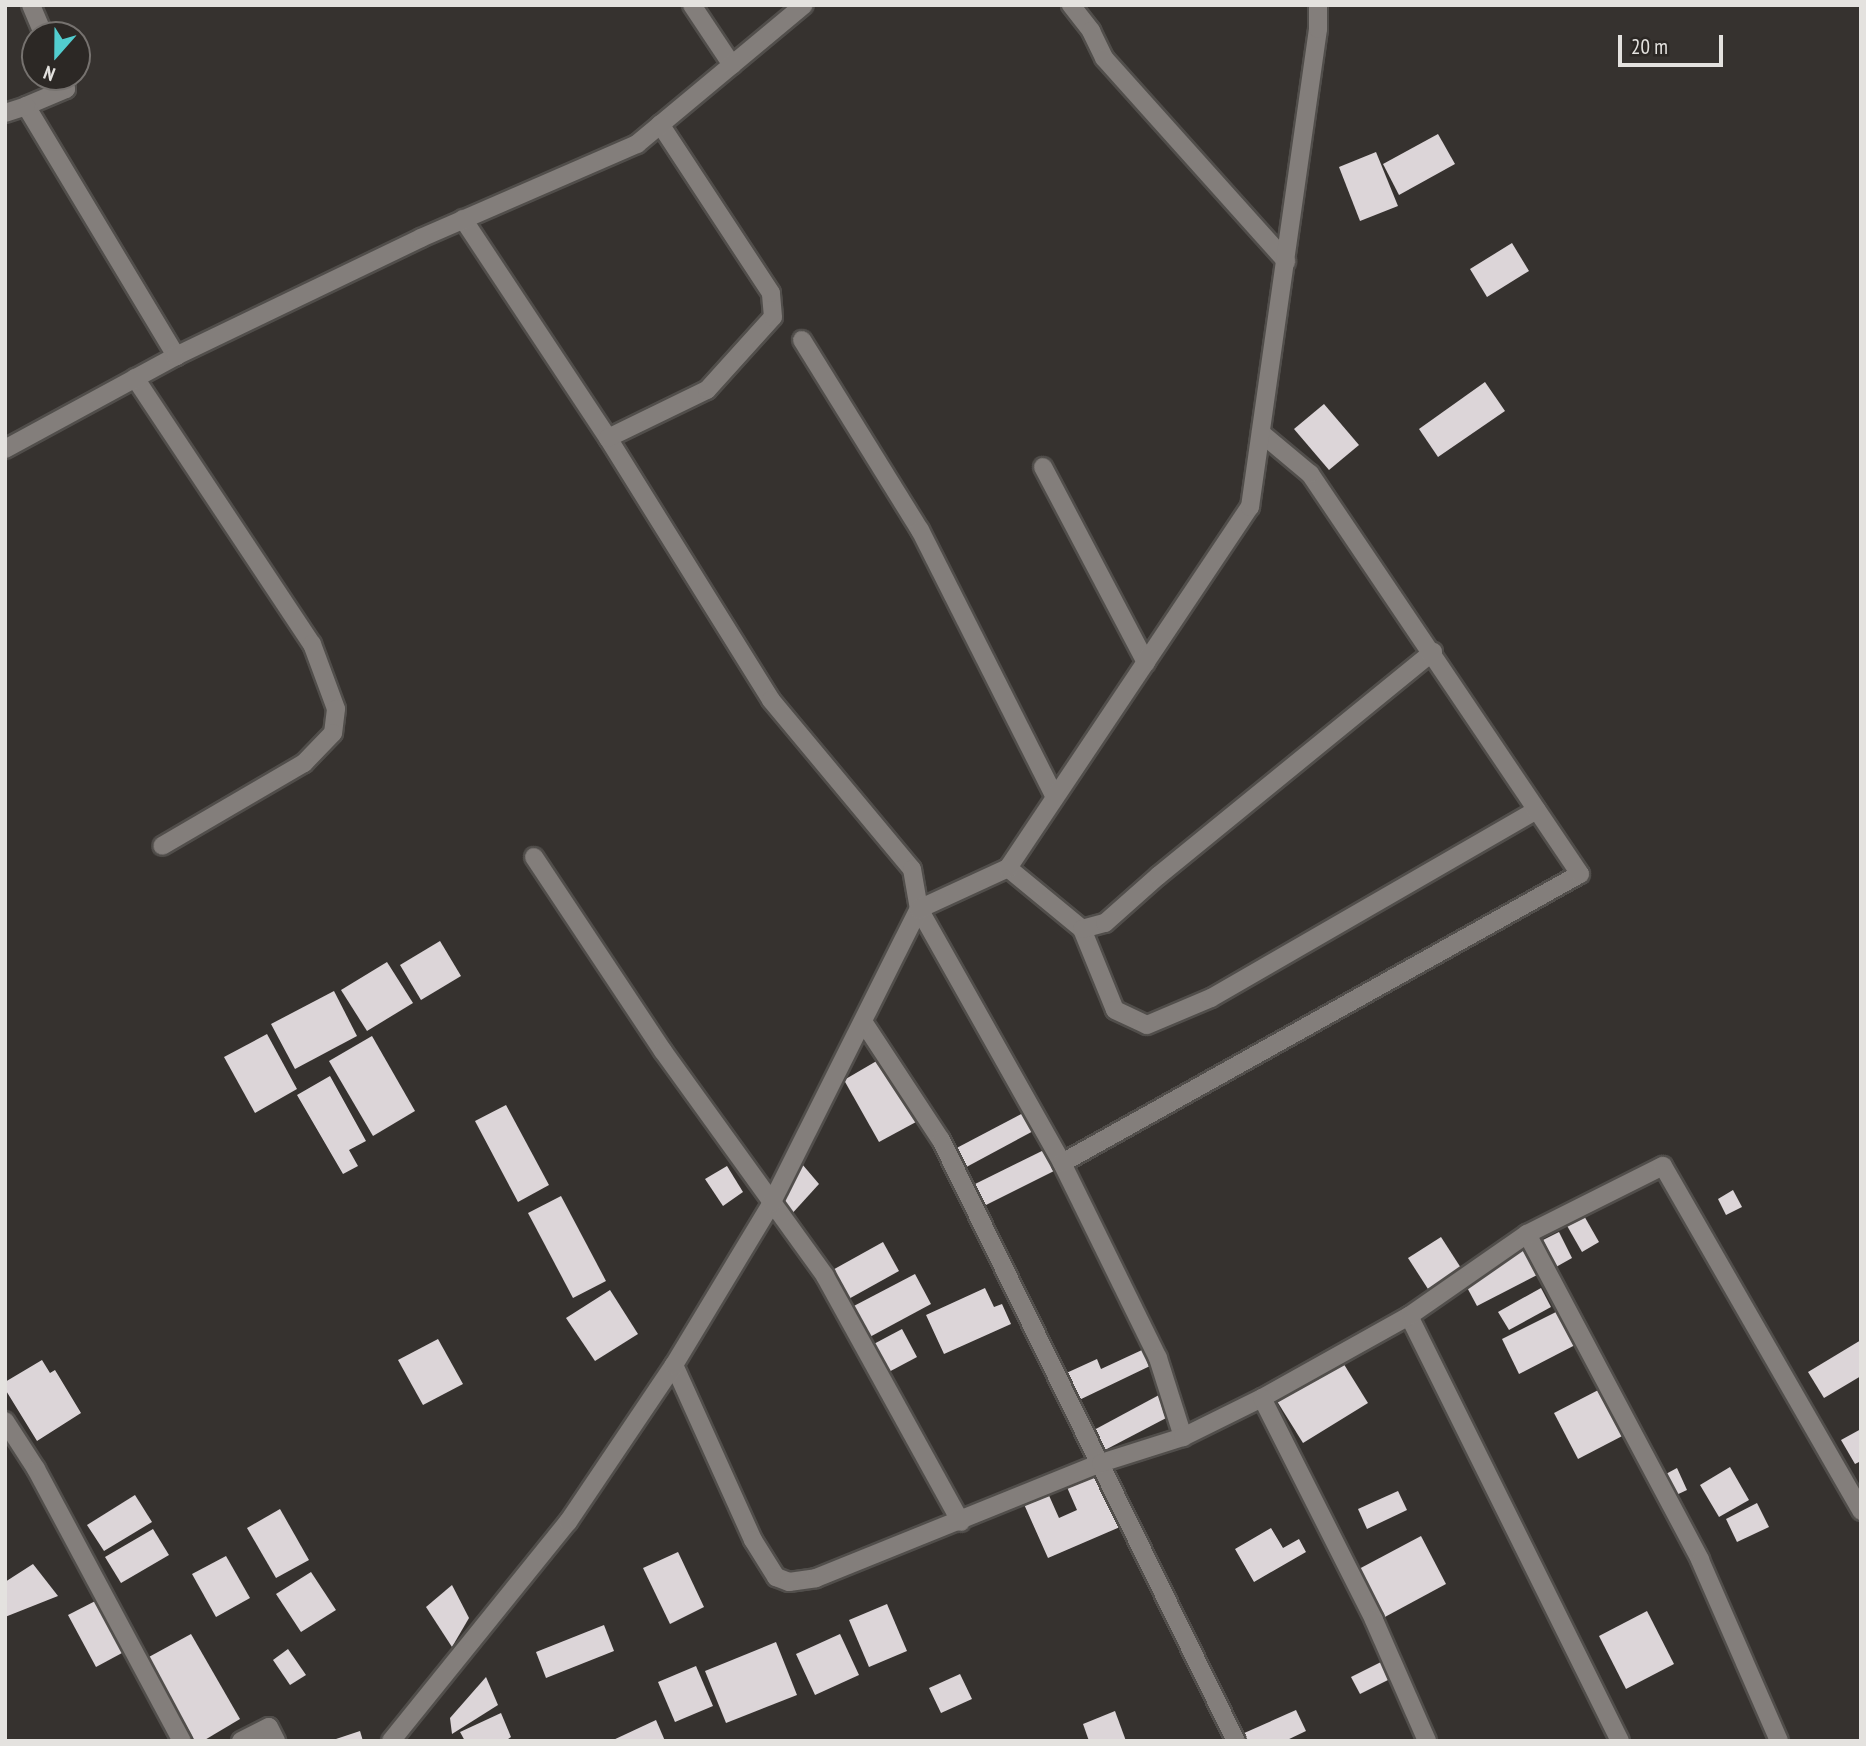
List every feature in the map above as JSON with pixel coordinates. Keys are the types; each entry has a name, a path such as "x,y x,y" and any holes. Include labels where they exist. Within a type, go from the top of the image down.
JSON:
{"street":[{"path":"692,5 732,65"},
{"path":"5,449 176,356 463,219 637,144 804,5"},
{"path":"1071,5 1091,31 1104,58 1286,261"},
{"path":"391,1741 568,1522 674,1365 771,1204 919,909 1008,867 1250,507 1318,29 1318,5"},
{"path":"5,113 61,91"},
{"path":"26,106 176,356"},
{"path":"608,438 708,390 773,317 771,293 660,124"},
{"path":"463,219 608,438 771,700 912,869 919,909 1062,1163 1158,1358 1183,1437"},
{"path":"802,340 920,530 1055,797"},
{"path":"135,378 312,644 336,709 333,733 304,762 162,846"},
{"path":"1062,1163 1580,874 1433,652 1310,474 1261,433"},
{"path":"1043,467 1146,662"},
{"path":"1082,929 1105,923 1158,876 1433,652"},
{"path":"1008,867 1082,929 1115,1010 1147,1025 1211,998 1537,810"},
{"path":"534,857 663,1051 825,1276 961,1522"},
{"path":"864,1023 941,1140 1236,1741"},
{"path":"674,1365 753,1540 776,1577 789,1582 816,1578 886,1548 961,1522 1101,1463 1183,1437 1262,1398 1409,1316 1527,1234 1664,1166 1861,1511"},
{"path":"1527,1234 1700,1560 1779,1741"},
{"path":"1409,1316 1620,1741"},
{"path":"1262,1398 1374,1620 1427,1741"},
{"path":"5,1421 36,1469 182,1741"},
{"path":"242,1741 269,1727 276,1741"}],"building":[{"path":"1438,134 1455,164 1399,195 1383,164"},
{"path":"1376,152 1398,206 1360,221 1339,167"},
{"path":"1512,243 1529,271 1487,297 1470,269"},
{"path":"1485,382 1505,411 1438,457 1419,429"},
{"path":"1324,404 1359,445 1329,470 1294,429"},
{"path":"440,941 461,976 421,1000 400,965"},
{"path":"387,962 413,1003 367,1031 341,990"},
{"path":"334,991 357,1036 295,1069 271,1024"},
{"path":"267,1034 297,1089 255,1113 224,1057"},
{"path":"372,1036 415,1111 373,1136 329,1061"},
{"path":"880,1059 916,1122 879,1142 844,1080"},
{"path":"330,1076 366,1141 349,1150 358,1166 343,1174 297,1095"},
{"path":"506,1105 549,1185 518,1202 475,1121"},
{"path":"1027,1111 1037,1129 959,1171 949,1152"},
{"path":"1046,1149 1056,1170 980,1208 969,1187"},
{"path":"802,1164 819,1184 789,1217 777,1202"},
{"path":"727,1166 743,1192 723,1206 705,1179"},
{"path":"1733,1190 1742,1207 1726,1215 1718,1199"},
{"path":"561,1196 606,1281 573,1298 528,1213"},
{"path":"1583,1214 1599,1242 1582,1252 1566,1224"},
{"path":"1559,1232 1572,1258 1556,1267 1543,1240"},
{"path":"1441,1237 1461,1268 1428,1289 1408,1258"},
{"path":"883,1242 899,1271 845,1301 829,1272"},
{"path":"1524,1247 1539,1274 1477,1306 1463,1280"},
{"path":"915,1274 931,1304 866,1339 850,1308"},
{"path":"985,1288 994,1307 1002,1304 1011,1324 944,1354 926,1315"},
{"path":"1541,1288 1551,1307 1509,1330 1498,1312"},
{"path":"610,1290 638,1334 595,1361 566,1318"},
{"path":"1562,1309 1579,1343 1519,1374 1502,1339"},
{"path":"902,1329 917,1357 885,1374 870,1346"},
{"path":"438,1339 463,1384 423,1405 398,1360"},
{"path":"1861,1340 1861,1376 1824,1398 1808,1372"},
{"path":"1142,1350 1150,1366 1075,1402 1062,1375 1097,1359 1101,1369"},
{"path":"1340,1358 1368,1403 1303,1443 1275,1398"},
{"path":"42,1360 50,1373 55,1370 81,1413 37,1441 5,1389 5,1382"},
{"path":"1606,1386 1630,1432 1578,1459 1554,1413"},
{"path":"1159,1395 1170,1416 1105,1450 1094,1430"},
{"path":"1861,1429 1861,1461 1855,1464 1841,1440"},
{"path":"1730,1467 1749,1500 1719,1517 1700,1485"},
{"path":"1677,1468 1687,1490 1674,1496 1664,1475"},
{"path":"1095,1472 1120,1527 1048,1558 1023,1502 1047,1491 1059,1518 1077,1510 1066,1485"},
{"path":"1398,1491 1407,1510 1367,1529 1358,1509"},
{"path":"135,1495 152,1522 104,1551 87,1525"},
{"path":"1757,1503 1769,1527 1737,1542 1726,1519"},
{"path":"280,1509 309,1560 276,1578 247,1528"},
{"path":"1271,1528 1283,1548 1299,1539 1306,1552 1254,1582 1235,1549"},
{"path":"153,1529 169,1555 121,1583 105,1557"},
{"path":"1421,1536 1446,1584 1383,1618 1357,1570"},
{"path":"678,1552 704,1607 670,1624 643,1568"},
{"path":"226,1556 250,1598 216,1617 192,1574"},
{"path":"33,1564 58,1596 5,1617 5,1582"},
{"path":"311,1572 336,1610 301,1632 276,1594"},
{"path":"452,1585 469,1618 452,1647 426,1607"},
{"path":"107,1595 135,1646 96,1667 68,1615"},
{"path":"887,1604 907,1651 869,1667 849,1620"},
{"path":"1647,1611 1674,1664 1626,1689 1599,1636"},
{"path":"604,1625 614,1651 546,1678 536,1652"},
{"path":"191,1634 240,1719 203,1741 195,1741 147,1658"},
{"path":"840,1634 859,1675 815,1695 796,1654"},
{"path":"776,1642 797,1695 726,1723 705,1671"},
{"path":"288,1649 306,1675 290,1685 273,1660"},
{"path":"1387,1659 1396,1676 1360,1694 1351,1677"},
{"path":"696,1666 713,1706 675,1722 658,1682"},
{"path":"960,1674 972,1699 941,1713 929,1688"},
{"path":"486,1677 498,1705 452,1734 450,1718"},
{"path":"1296,1710 1306,1731 1285,1741 1245,1741 1242,1734"},
{"path":"1115,1711 1126,1741 1089,1741 1083,1724"},
{"path":"501,1713 511,1737 505,1741 465,1741 460,1732"},
{"path":"656,1720 665,1741 611,1741"},
{"path":"360,1731 363,1741 333,1741 333,1740"}]}
